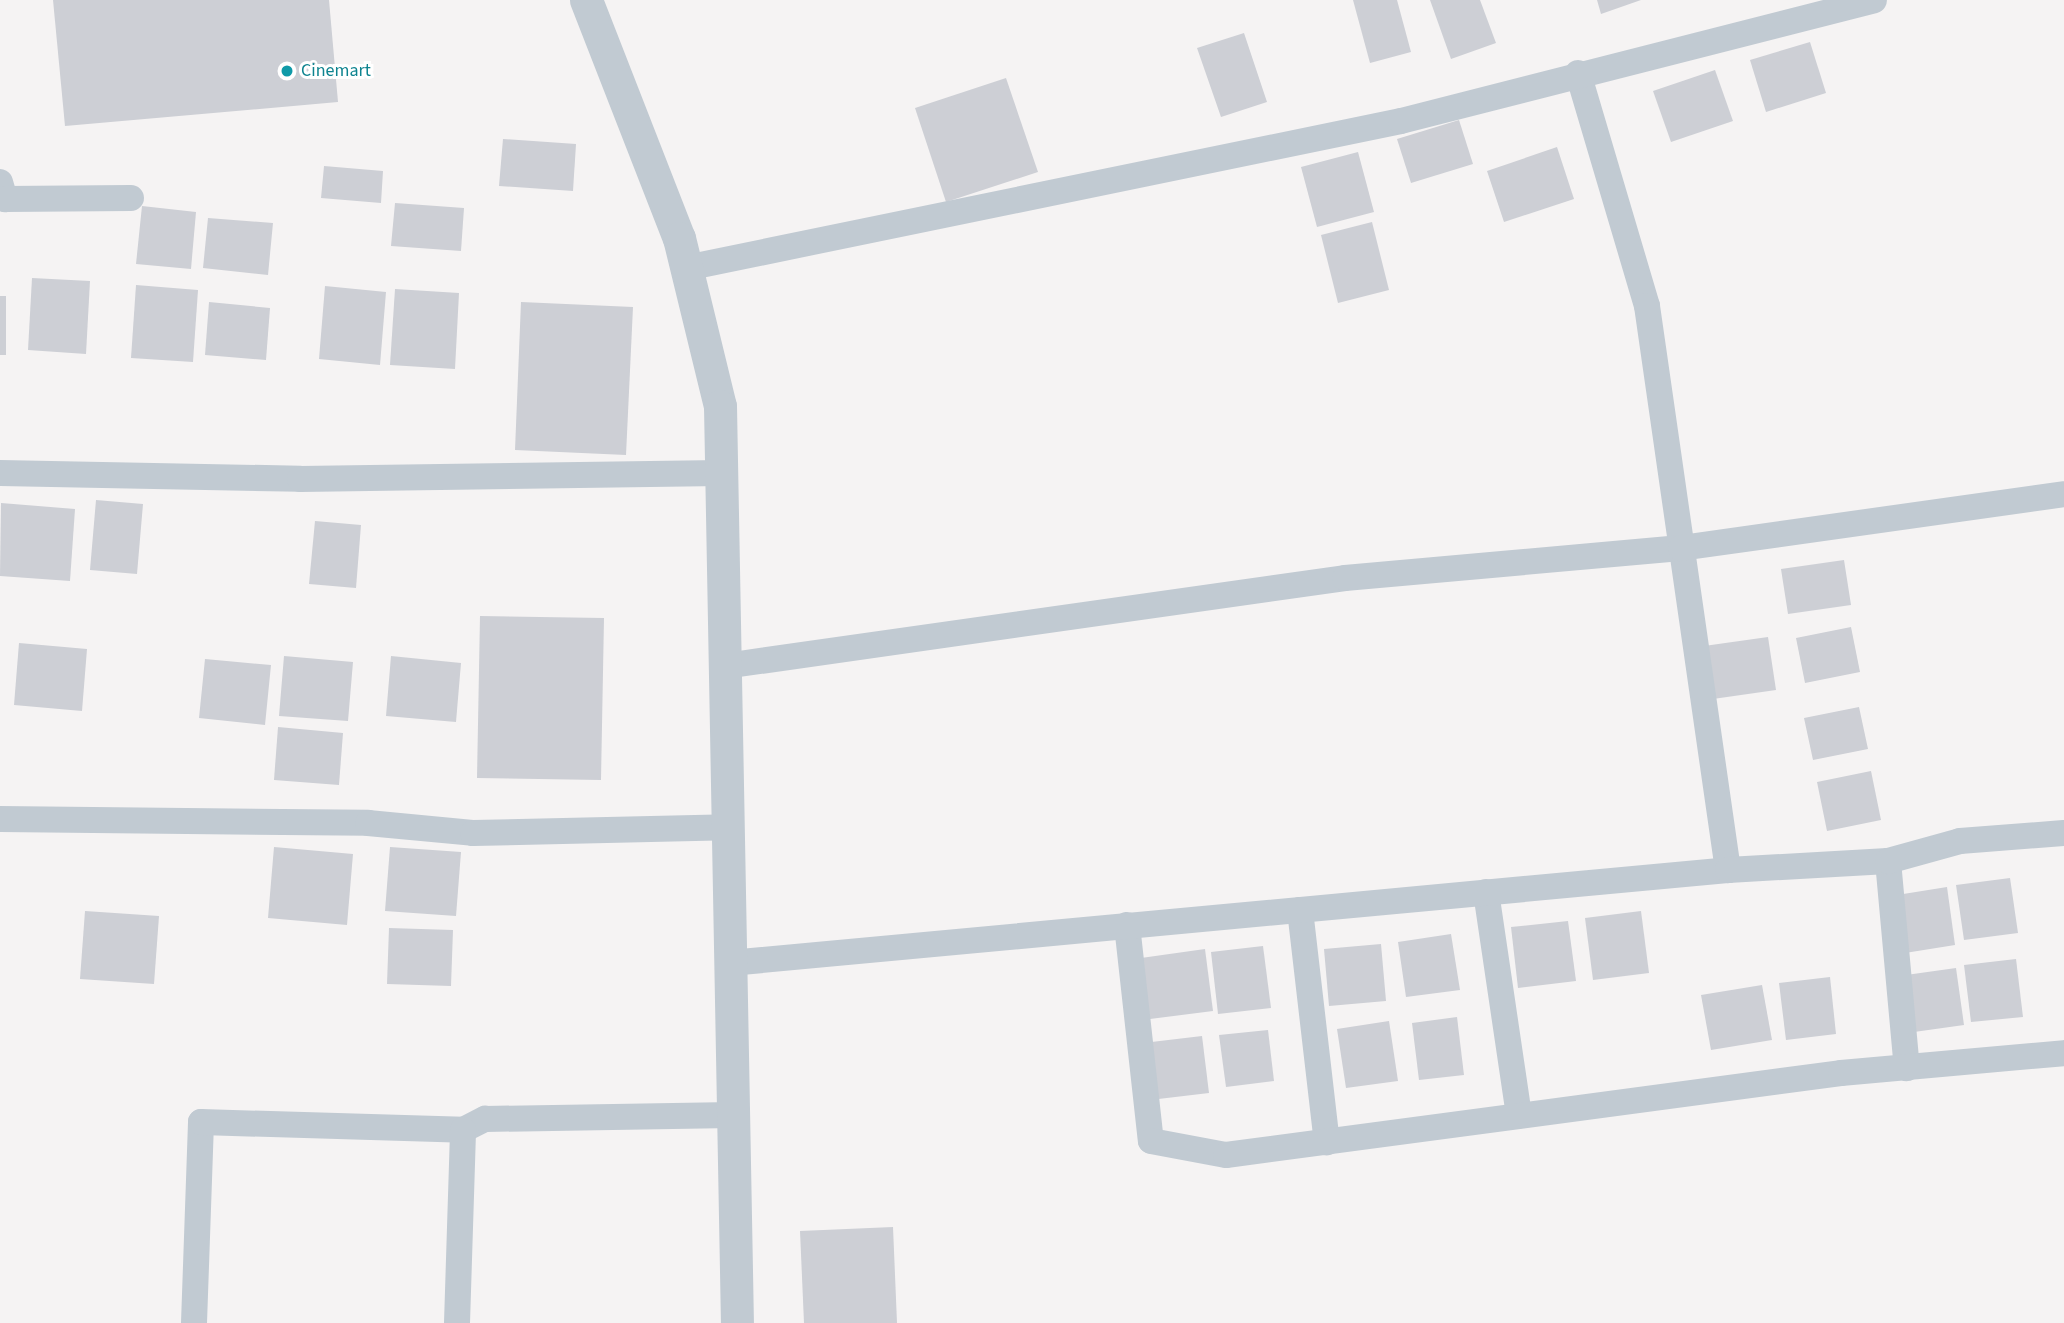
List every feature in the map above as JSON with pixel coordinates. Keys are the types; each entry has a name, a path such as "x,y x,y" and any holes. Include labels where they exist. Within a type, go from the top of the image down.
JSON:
{"street":[{"path":"586,0 686,268 720,406 737,1323"},
{"path":"686,268 1401,121 1577,73 1874,0"},
{"path":"1577,73 1647,306 1728,870"},
{"path":"0,182 5,199 131,198"},
{"path":"0,473 300,479 721,473"},
{"path":"725,666 1345,578 1681,548 2064,494"},
{"path":"0,819 368,823 473,833 728,827"},
{"path":"730,962 1728,870 1888,861 1960,841 2064,833"},
{"path":"1888,861 1906,1068"},
{"path":"1486,892 1520,1116"},
{"path":"1300,910 1327,1142"},
{"path":"1127,925 1152,1141 1226,1155 1906,1068 2064,1053"},
{"path":"194,1323 201,1122 463,1130 485,1119 733,1115"},
{"path":"457,1323 463,1130"}],"building":[{"path":"53,0 329,0 338,102 65,126"},
{"path":"1353,0 1397,0 1411,52 1370,63"},
{"path":"1430,0 1480,0 1496,43 1451,59"},
{"path":"1597,0 1641,0 1601,14"},
{"path":"1244,33 1267,102 1221,117 1197,48"},
{"path":"1810,42 1826,93 1766,112 1750,60"},
{"path":"1715,70 1733,121 1671,142 1653,91"},
{"path":"1006,78 1038,172 946,202 915,108"},
{"path":"1459,120 1473,164 1411,183 1397,139"},
{"path":"503,139 576,144 573,191 499,186"},
{"path":"1557,147 1574,199 1504,222 1487,171"},
{"path":"1358,152 1374,212 1317,227 1301,167"},
{"path":"324,166 383,171 381,203 321,198"},
{"path":"395,203 464,208 461,251 391,246"},
{"path":"142,206 196,212 191,269 136,264"},
{"path":"208,218 273,223 268,275 203,268"},
{"path":"1372,222 1389,290 1338,303 1321,235"},
{"path":"32,278 90,281 86,354 28,350"},
{"path":"136,285 198,290 193,362 131,358"},
{"path":"325,286 386,292 380,365 319,359"},
{"path":"395,289 459,293 455,369 390,365"},
{"path":"0,296 6,296 6,355 0,355"},
{"path":"209,302 270,308 266,360 205,355"},
{"path":"521,302 633,307 626,455 515,450"},
{"path":"96,500 143,504 137,574 90,570"},
{"path":"1,503 75,509 70,581 0,576"},
{"path":"315,521 361,525 356,588 309,584"},
{"path":"1844,560 1851,605 1788,614 1781,569"},
{"path":"480,616 604,618 601,780 477,778"},
{"path":"1851,627 1860,672 1805,683 1796,638"},
{"path":"1768,637 1776,690 1713,699 1704,646"},
{"path":"19,643 87,649 82,711 14,705"},
{"path":"284,656 353,662 348,721 279,716"},
{"path":"391,656 461,663 456,722 386,716"},
{"path":"205,659 271,665 265,725 199,718"},
{"path":"1859,707 1868,749 1813,760 1804,718"},
{"path":"278,727 343,733 339,785 274,780"},
{"path":"1871,771 1881,820 1827,831 1817,782"},
{"path":"274,847 353,854 347,925 268,918"},
{"path":"390,847 461,852 456,916 385,911"},
{"path":"2010,878 2018,933 1964,940 1956,885"},
{"path":"1947,887 1955,945 1905,953 1897,895"},
{"path":"85,911 159,916 154,984 80,979"},
{"path":"1641,911 1649,973 1593,980 1585,918"},
{"path":"1568,921 1576,981 1518,988 1511,927"},
{"path":"389,928 453,930 451,986 387,984"},
{"path":"1451,934 1460,990 1406,997 1398,942"},
{"path":"1381,944 1386,1001 1329,1006 1324,949"},
{"path":"1263,946 1271,1008 1218,1014 1211,952"},
{"path":"1205,949 1213,1011 1150,1019 1141,958"},
{"path":"2016,959 2023,1017 1971,1022 1964,965"},
{"path":"1956,968 1964,1025 1914,1032 1906,975"},
{"path":"1830,977 1836,1034 1786,1040 1779,983"},
{"path":"1762,985 1772,1040 1711,1050 1701,995"},
{"path":"1457,1017 1464,1075 1419,1080 1412,1023"},
{"path":"1389,1021 1398,1081 1346,1088 1337,1029"},
{"path":"1268,1030 1274,1081 1226,1087 1219,1035"},
{"path":"1202,1036 1209,1093 1150,1100 1143,1043"},
{"path":"893,1227 897,1323 804,1323 800,1231"}],"place":[{"name":"Cinemart","path":"287,71"}]}
